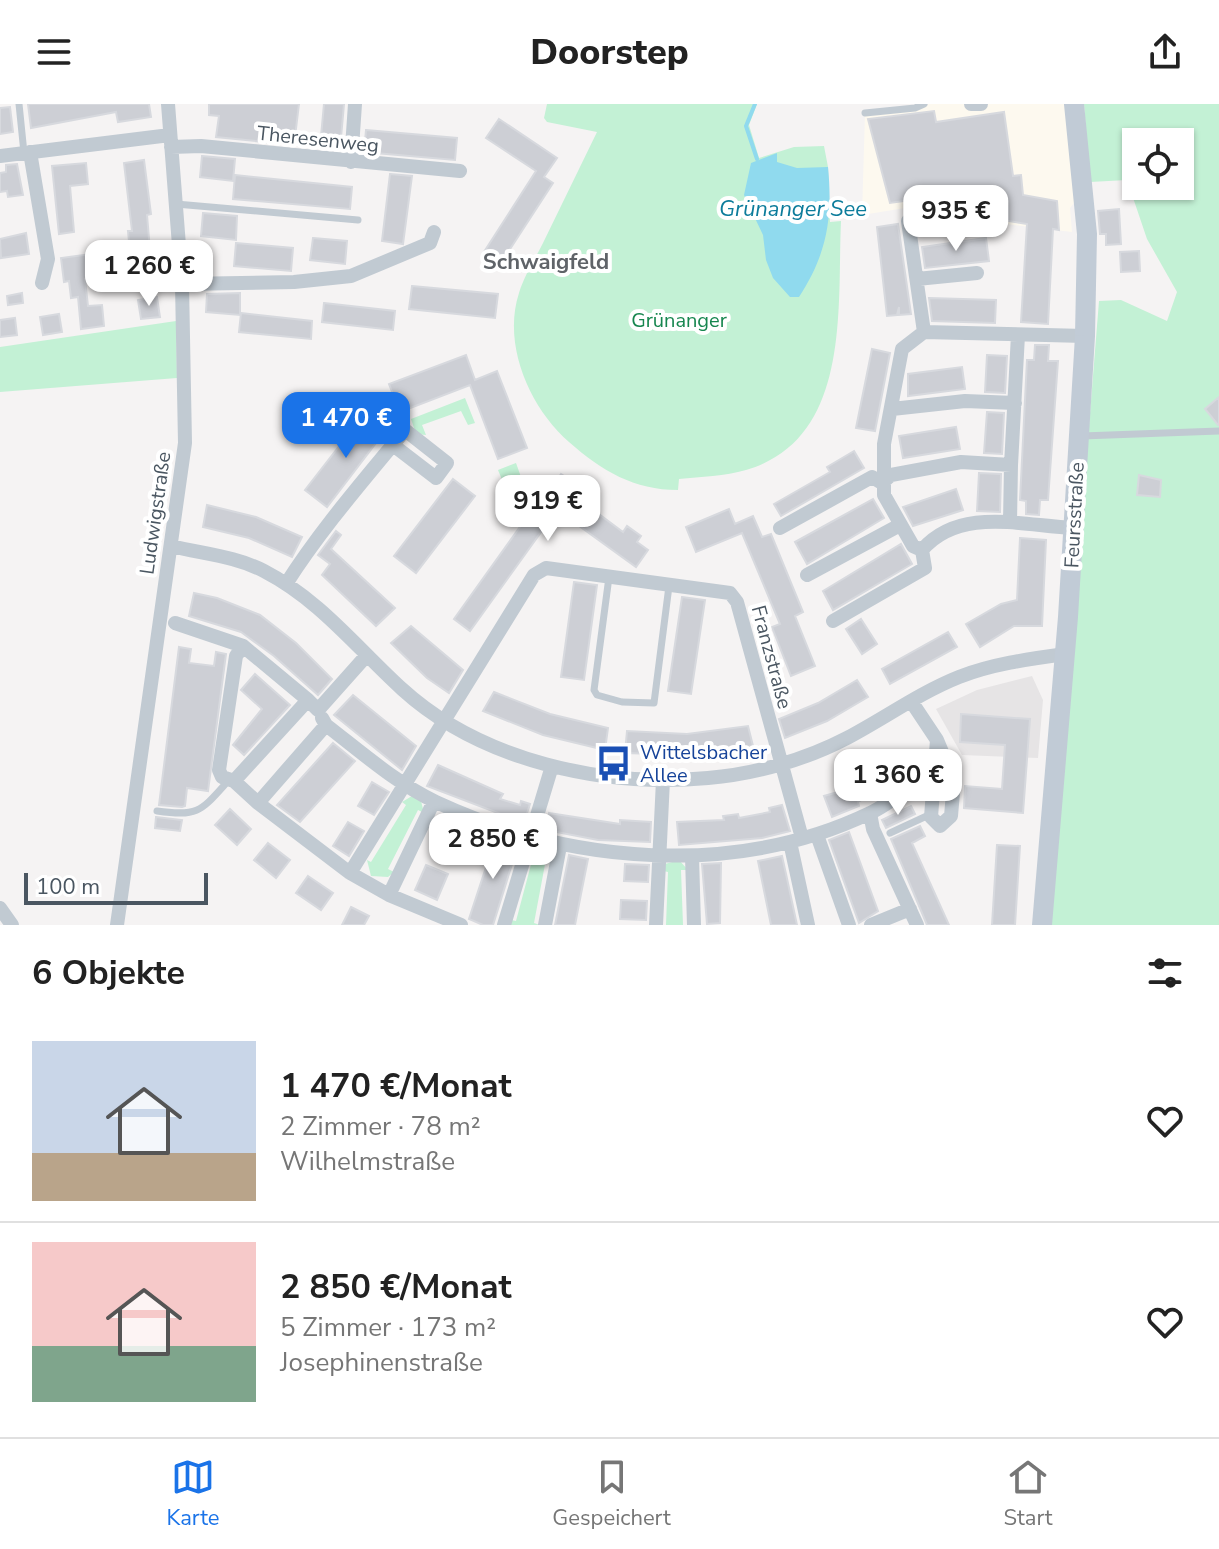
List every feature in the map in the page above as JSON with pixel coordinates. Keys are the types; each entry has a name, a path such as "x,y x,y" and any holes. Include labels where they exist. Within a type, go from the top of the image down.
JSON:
{"street":[{"name":"Ludwigstraße","path":"117,925 185,443 182,284 168,104"},
{"path":"351,162 355,104"},
{"path":"971,104 981,104"},
{"name":"Feursstraße","path":"1042,925 1065,654 1085,336 1087,234 1074,104"},
{"name":"Theresenweg","path":"0,156 171,141 460,171"},
{"path":"27,153 48,259 42,283"},
{"path":"908,221 924,332"},
{"path":"182,284 294,282 351,276 430,243 434,232"},
{"path":"917,279 977,273"},
{"path":"922,550 913,546 900,525 884,495 882,483 884,444 902,349 924,332 1085,336"},
{"path":"1010,522 1018,335"},
{"path":"892,409 965,401 1015,403"},
{"path":"286,584 313,544 393,445"},
{"path":"882,483 891,475 961,462 1011,465"},
{"path":"780,528 872,477 882,483"},
{"path":"922,550 937,533 969,523 1010,522 1074,528"},
{"path":"807,575 900,525"},
{"path":"171,546 235,559 286,584 333,619 404,691 446,719 511,752 552,766 601,775 663,780 709,778 780,764 825,749 911,701 982,670 1065,654"},
{"path":"833,621 925,568 922,550"},
{"name":"Franzstraße","path":"350,873 408,785 534,575 546,568 730,593 737,602 780,764 796,840 808,925"},
{"path":"175,623 243,646 313,705 326,725 434,801 560,846 692,856 796,840 817,835 870,813 936,769"},
{"path":"243,646 236,656 219,770 350,873 389,895 461,925"},
{"path":"231,781 367,655"},
{"path":"911,701 937,740 954,781 951,816 940,826 934,823 931,814 937,740"},
{"path":"258,803 326,725"},
{"path":"504,925 552,766"},
{"path":"656,925 663,780"},
{"path":"389,895 434,801"},
{"path":"870,813 873,829 917,925"},
{"path":"817,835 849,925"},
{"path":"545,925 560,846"},
{"path":"692,856 694,925"},
{"path":"0,908 12,925"},
{"path":"871,925 910,909"}],"lane":[{"path":"19,104 27,153"},
{"path":"865,113 915,108 924,104"},
{"path":"176,204 358,220"},
{"path":"1078,436 1219,431"},
{"path":"609,576 594,690 597,695 622,702 654,703 670,584"},
{"path":"157,811 183,815 202,810 231,781"},
{"path":"890,833 931,814"}],"shaded area":[{"path":"924,104 1068,104 1078,198 1070,208 1072,232 981,221 973,197 862,215 865,113"},
{"path":"1032,676 1043,700 1038,758 962,755 936,709 977,690"}],"green space":[{"name":"Grünanger","path":"547,104 757,104 749,125 759,158 794,147 824,146 830,222 841,221 837,330 832,366 822,401 805,430 780,454 738,472 679,479 678,490 647,487 619,477 594,462 569,442 542,412 523,374 517,354 515,313 524,280 597,132 547,122 544,118"},
{"path":"1084,104 1219,104 1219,925 1049,925 1099,301 1121,300 1167,321 1177,292 1147,239 1134,200 1194,200 1194,128 1122,128 1122,180 1090,182"},
{"path":"176,321 177,378 0,392 0,347"},
{"path":"465,398 475,423 468,425 461,411 422,425 426,435 416,434 411,419"},
{"path":"516,463 521,477 508,494 498,470"},
{"path":"412,796 421,801 424,813 418,810 388,869 394,872 388,877 371,876 367,860 371,862 406,805 402,802"},
{"path":"537,847 546,848 552,859 546,859 534,923 540,925 511,925 511,920 516,921 533,857 528,855"},
{"path":"679,860 688,870 681,870 683,925 666,925 668,872 663,871 665,864"}],"water":[{"name":"Grünanger See","path":"777,153 777,162 797,168 828,167 830,203 826,235 816,266 799,297 790,297 773,278 766,260 763,235 744,195 751,163"}],"building":[{"path":"28,104 149,104 151,117 118,122 116,112 31,128"},
{"path":"209,104 299,104 294,145 216,137 219,116 209,115"},
{"path":"324,104 344,104 340,149 320,147"},
{"path":"10,107 13,132 0,134 0,108"},
{"path":"934,111 936,122 1004,112 1013,176 1021,175 1023,195 1057,201 1059,230 1053,229 1048,324 1021,322 1027,224 989,218 985,190 890,203 868,119"},
{"path":"499,119 557,158 544,177 553,183 501,263 484,252 536,171 486,138"},
{"path":"366,130 457,138 455,160 364,152"},
{"path":"202,156 235,159 233,181 200,177"},
{"path":"144,160 151,214 147,215 150,250 130,252 128,231 132,231 124,163"},
{"path":"86,163 88,184 70,186 74,232 59,234 52,166"},
{"path":"17,164 23,195 8,197 7,191 0,192 0,173 6,172 6,165"},
{"path":"390,174 412,176 403,244 382,241"},
{"path":"235,175 352,187 350,209 233,199"},
{"path":"1119,209 1121,244 1106,245 1106,234 1100,234 1098,211"},
{"path":"203,213 237,216 236,240 201,236"},
{"path":"898,224 911,314 899,315 899,307 897,315 887,316 877,227"},
{"path":"26,233 29,254 1,258 0,239"},
{"path":"313,238 347,241 345,264 310,260"},
{"path":"986,238 989,261 925,268 922,247"},
{"path":"236,243 293,248 291,271 234,266"},
{"path":"1139,251 1140,271 1121,272 1120,252"},
{"path":"91,254 94,278 85,279 88,306 102,305 104,326 81,329 78,297 71,298 69,281 64,282 61,258"},
{"path":"412,286 498,294 495,318 409,309"},
{"path":"22,293 23,303 8,305 7,296"},
{"path":"240,293 240,315 206,312 207,294"},
{"path":"157,297 160,317 141,319 138,300"},
{"path":"929,298 996,300 995,323 932,321"},
{"path":"324,303 395,311 393,330 322,322"},
{"path":"241,313 312,321 311,339 239,332"},
{"path":"59,314 62,332 43,335 40,317"},
{"path":"15,318 17,335 0,337 0,320"},
{"path":"1035,345 1049,345 1048,361 1058,361 1048,500 1040,500 1039,515 1026,514 1026,501 1020,500 1027,360 1034,360"},
{"path":"872,349 890,353 875,431 856,428"},
{"path":"466,355 475,380 497,371 527,448 498,459 470,385 400,412 389,384"},
{"path":"987,355 1007,356 1005,393 985,392"},
{"path":"962,367 965,389 908,396 908,374"},
{"path":"1219,397 1219,425 1218,425 1205,409"},
{"path":"987,412 1004,413 1002,454 984,453"},
{"path":"365,413 386,430 327,507 305,490"},
{"path":"956,427 960,449 903,458 899,436"},
{"path":"854,451 864,468 781,516 774,504 830,472 827,467"},
{"path":"979,473 1001,474 1000,512 977,511"},
{"path":"561,474 573,482 570,486 575,490 572,494 623,532 627,526 641,536 637,542 648,550 636,567 557,510 470,631 454,619 542,496 537,492 548,477 555,482"},
{"path":"1139,475 1161,480 1160,497 1137,495"},
{"path":"453,479 475,496 416,573 394,556"},
{"path":"956,489 963,510 913,526 903,507"},
{"path":"873,499 884,518 807,564 795,542"},
{"path":"207,505 256,517 302,537 292,557 249,538 203,527"},
{"path":"729,509 735,524 753,516 762,537 771,534 803,612 795,616 815,666 791,676 772,627 780,624 742,533 696,552 686,527"},
{"path":"336,531 341,535 331,549 395,608 376,626 322,575 330,564 318,555"},
{"path":"1020,538 1046,540 1042,626 1014,626 980,647 966,624 1001,604 1017,600"},
{"path":"901,544 912,564 833,610 823,591"},
{"path":"574,582 597,585 584,680 561,677"},
{"path":"194,593 217,598 260,615 296,643 332,679 318,695 241,632 189,616"},
{"path":"682,597 705,600 691,694 668,691"},
{"path":"861,619 877,644 862,654 846,629"},
{"path":"411,626 463,670 449,693 427,678 391,643"},
{"path":"948,632 957,647 890,684 882,669"},
{"path":"179,647 191,649 189,663 214,666 216,652 226,654 208,791 187,788 185,806 182,807 159,805"},
{"path":"255,674 290,705 244,755 233,745 262,709 241,690"},
{"path":"857,680 868,697 827,721 785,738 779,719 818,703"},
{"path":"494,692 550,714 608,728 605,750 543,735 483,711"},
{"path":"353,695 416,746 402,770 334,715"},
{"path":"961,714 1030,719 1023,813 964,808 965,786 1002,789 1005,745 960,742"},
{"path":"748,726 753,746 689,755 625,753 627,731 687,734"},
{"path":"333,743 355,761 300,822 277,805"},
{"path":"895,762 904,779 879,797 876,792 858,802 859,806 832,817 824,796 852,788"},
{"path":"438,765 503,794 500,799 520,805 521,801 530,804 524,823 427,786"},
{"path":"372,782 389,792 374,815 358,806"},
{"path":"782,805 790,831 762,838 679,845 677,822 724,820 723,816 738,814 739,818 770,812 769,808"},
{"path":"911,806 915,814 886,828 882,820"},
{"path":"230,809 251,829 237,845 215,825"},
{"path":"549,813 620,824 620,820 651,822 650,842 598,840 546,830"},
{"path":"156,817 182,820 180,831 155,828"},
{"path":"446,821 467,830 455,855 435,846"},
{"path":"348,822 364,831 349,856 333,846"},
{"path":"920,826 925,836 912,843 949,925 927,925 891,839"},
{"path":"849,832 878,911 859,923 829,840"},
{"path":"491,837 518,845 493,925 483,925 469,919 489,858 485,856"},
{"path":"268,843 290,860 276,878 254,860"},
{"path":"997,845 1020,846 1015,925 992,925"},
{"path":"569,855 588,859 575,925 555,925"},
{"path":"782,856 797,925 771,925 758,861"},
{"path":"721,863 720,923 707,924 702,864"},
{"path":"625,864 649,865 648,882 624,881"},
{"path":"426,865 448,874 437,900 415,890"},
{"path":"308,876 333,893 321,910 296,893"},
{"path":"621,900 647,901 646,920 620,919"},
{"path":"351,907 369,916 364,925 342,925"}],"waterway":[{"path":"755,104 746,126 757,159"}],"place":[{"name":"Wittelsbacher Allee","path":"614,764"}],"district":[{"name":"Schwaigfeld","path":"546,261"}]}
